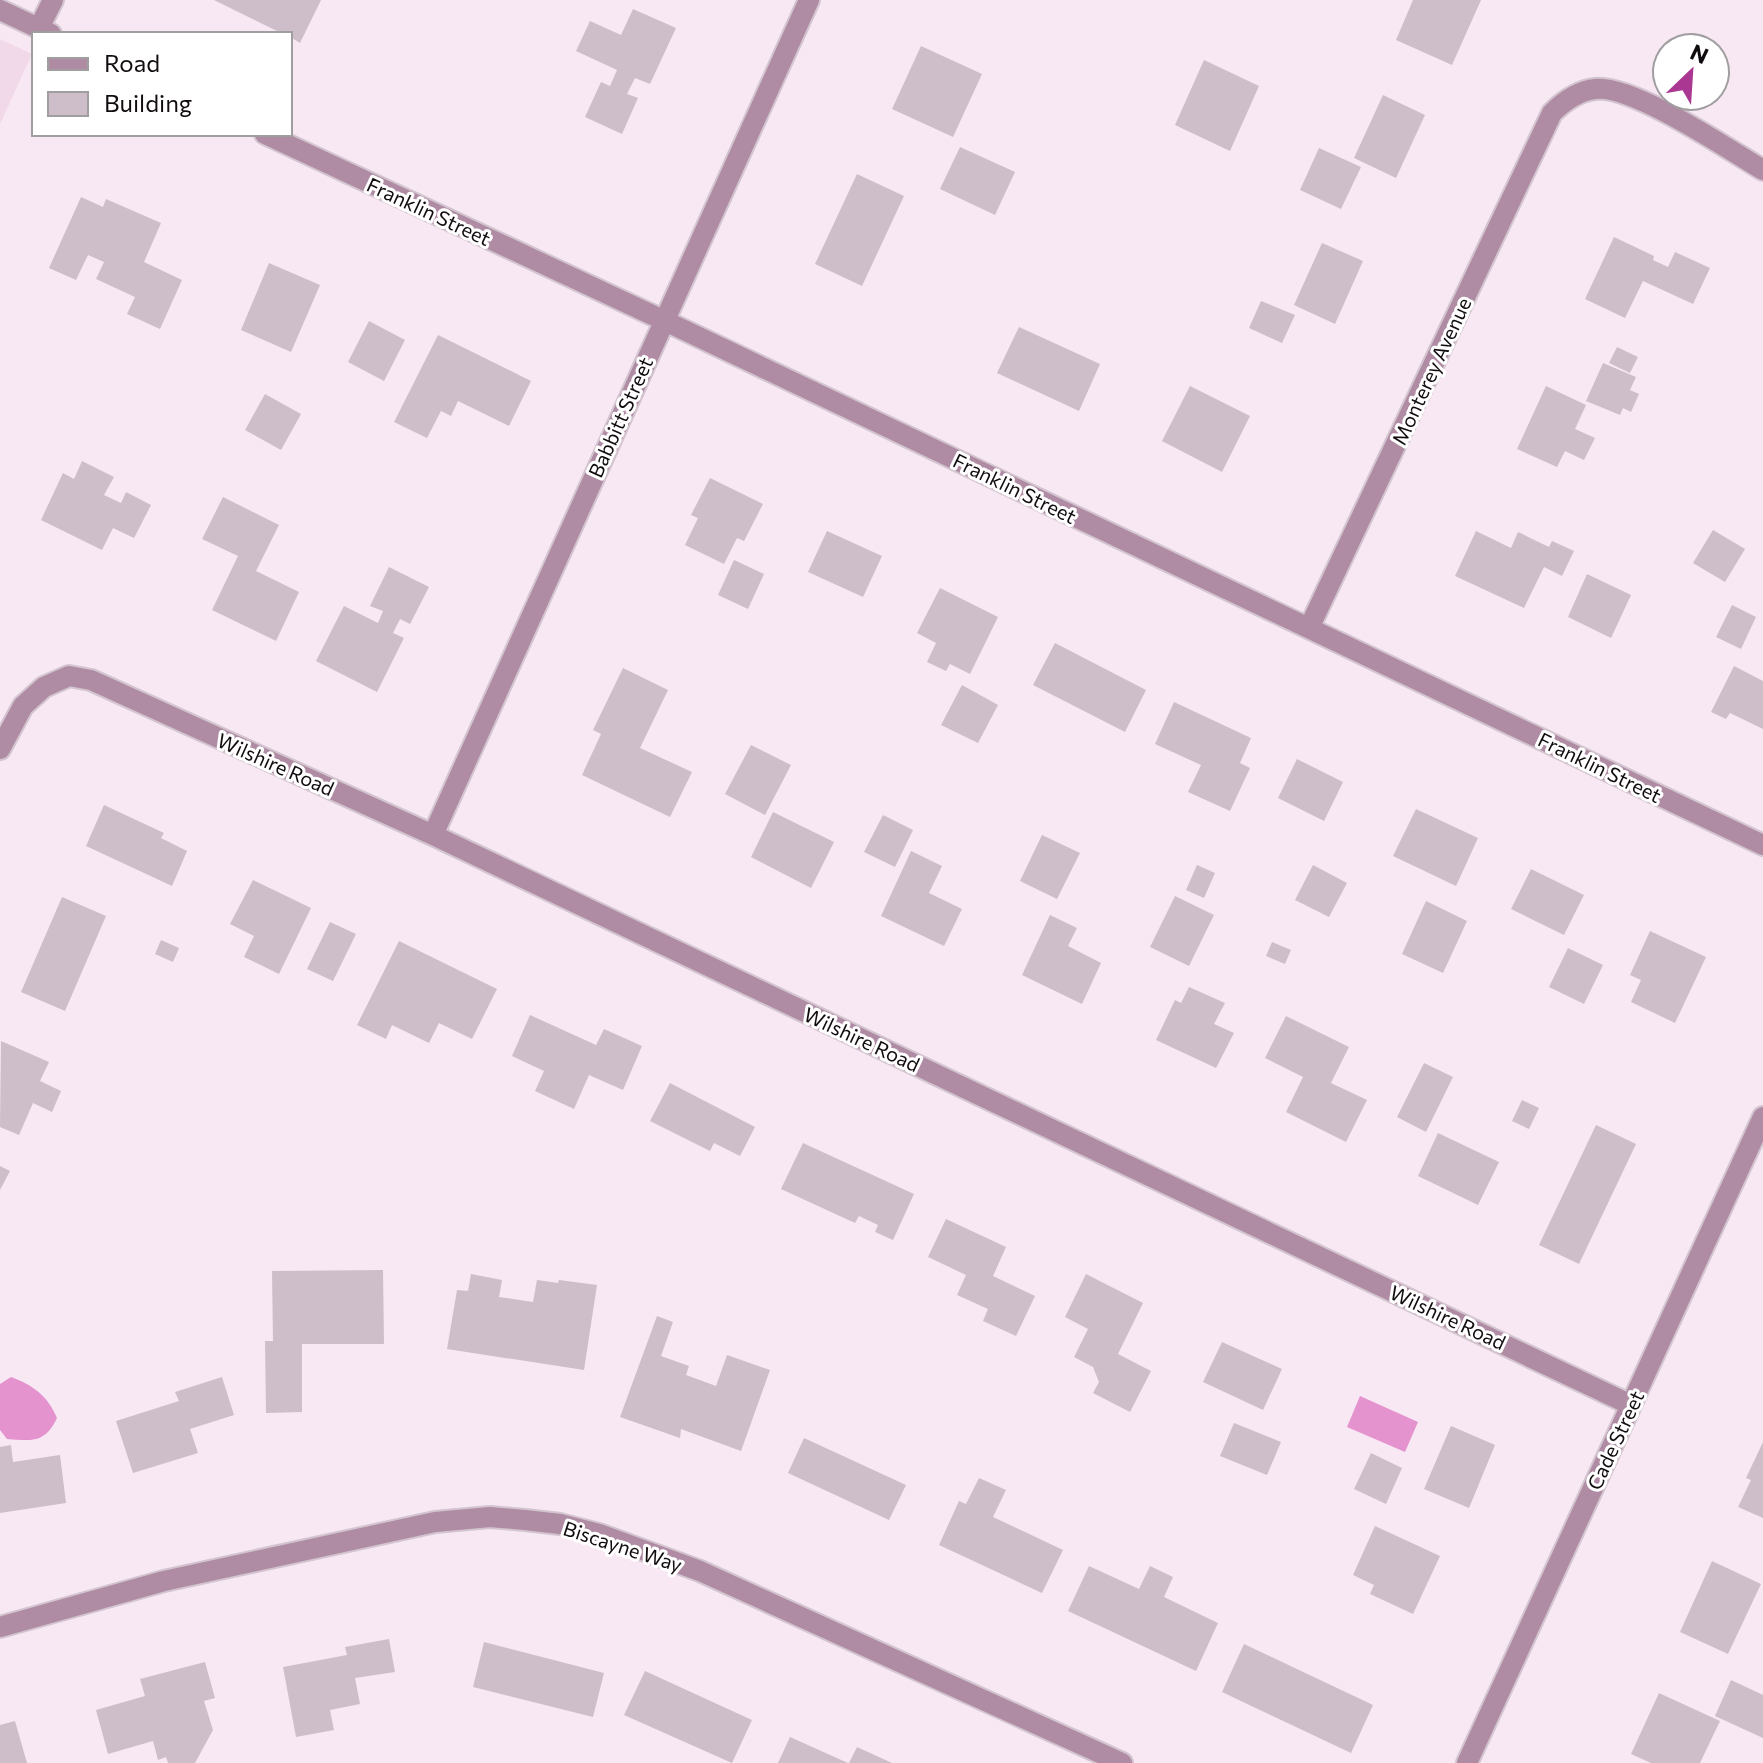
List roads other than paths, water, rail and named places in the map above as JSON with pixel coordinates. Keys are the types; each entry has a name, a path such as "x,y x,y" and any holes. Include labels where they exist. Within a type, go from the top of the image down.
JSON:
{"street":[{"path":"0,10 45,31 53,0"},
{"name":"Babbitt Street","path":"433,835 809,0"},
{"name":"Monterey Avenue","path":"1309,628 1552,113 1564,101 1594,89 1611,90 1662,111 1763,170"},
{"name":"Franklin Street","path":"269,136 663,320 1763,845"},
{"name":"Wilshire Road","path":"0,749 23,706 44,687 69,676 91,680 433,835 1631,1405"},
{"name":"Cade Street","path":"1467,1763 1763,1117"},
{"name":"Biscayne Way","path":"0,1627 164,1581 435,1522 490,1517 560,1524 599,1534 700,1571 1122,1763"}]}
